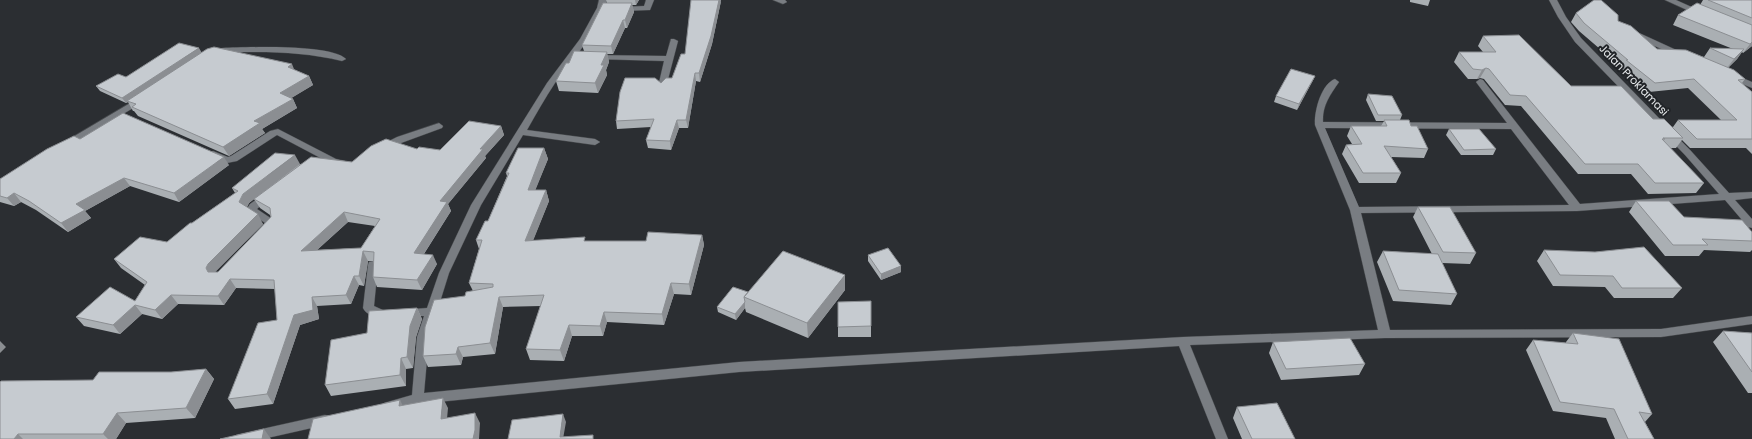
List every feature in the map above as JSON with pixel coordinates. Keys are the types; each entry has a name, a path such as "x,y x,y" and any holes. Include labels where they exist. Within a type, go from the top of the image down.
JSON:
{"street":[{"path":"418,399 423,336 444,273 476,205 551,83 584,40 606,6 642,9 647,8 650,0"},
{"name":"Jalan Proklamasi","path":"1553,0 1562,17 1578,40 1688,153 1752,225"},
{"path":"1670,0 1711,17"},
{"path":"1624,30 1688,57"},
{"path":"662,87 674,41"},
{"path":"202,58 216,51 231,50 319,53 342,59"},
{"path":"570,57 669,59"},
{"path":"1724,73 1752,85"},
{"path":"1335,82 1327,92 1318,112 1319,125 1355,210 1385,334"},
{"path":"1480,82 1577,208"},
{"path":"61,147 124,115 146,95"},
{"path":"1319,125 1514,126"},
{"path":"372,152 400,139 438,126"},
{"path":"204,150 225,160 231,160 273,133 278,132 319,157 339,163 352,162"},
{"path":"521,132 595,142"},
{"path":"256,240 270,225 270,221 251,210 258,201 278,188"},
{"path":"1355,210 1577,208 1752,195"},
{"path":"373,265 368,308 382,315 431,312"},
{"path":"379,408 418,399 739,367 1183,341 1385,334 1661,333 1752,320"},
{"path":"1183,341 1222,439"},
{"path":"240,439 333,418"}],"building":[{"path":"691,0 719,0 711,36 699,73 695,73 686,120 677,120 670,141 646,140 654,119 616,121 620,92 625,78 655,78 661,83 666,78 672,78 681,54 685,54"},
{"path":"1594,0 1601,0 1618,15 1618,21 1631,26 1657,49 1686,50 1734,70 1745,79 1738,80 1752,92 1752,139 1697,139 1678,120 1737,120 1694,79 1655,83 1626,60 1628,60 1584,23 1576,13"},
{"path":"1708,0 1752,0 1752,18"},
{"path":"603,3 632,3 611,46 582,45"},
{"path":"1697,3 1752,25 1752,42 1750,44 1678,15"},
{"path":"1519,35 1571,86 1621,86 1653,119 1664,119 1683,138 1662,139 1704,183 1655,183 1638,164 1585,164 1526,96 1510,95 1489,69 1473,69 1459,52 1496,52 1483,36"},
{"path":"179,43 199,48 122,98 96,86 118,74 126,77"},
{"path":"214,47 292,64 288,67 309,76 280,93 293,99 254,121 260,123 223,147 132,107 136,104 127,101 207,49"},
{"path":"1710,48 1744,49 1734,59"},
{"path":"574,51 607,52 601,65 604,65 595,83 556,81 566,63 569,63"},
{"path":"1291,69 1315,76 1299,104 1276,96"},
{"path":"1368,94 1392,96 1402,115 1378,115"},
{"path":"123,113 224,157 174,193 124,178 76,204 85,210 61,223 29,201 14,193 7,198 0,196 0,179 47,149 74,136 80,139"},
{"path":"1384,120 1409,120 1411,126 1417,126 1428,149 1384,146 1401,173 1363,173 1346,145 1362,144 1351,126 1387,126"},
{"path":"469,121 501,126 480,149 483,149 440,201 447,202 414,253 433,255 417,280 373,277 374,252 363,251 359,276 354,276 346,295 312,297 313,310 294,315 267,394 228,399 258,323 277,320 274,280 230,279 218,296 171,295 155,310 135,305 113,325 76,317 110,287 135,301 147,282 114,259 140,237 167,242 190,223 238,191 232,188 275,153 295,155 243,194 239,202 258,214 208,264 206,268 208,272 218,272 271,217 270,208 254,199 311,157 352,162 371,146 386,139 417,149 419,147 440,150","holes":["344,212 380,219 361,248 301,251"]},
{"path":"1449,129 1479,129 1496,149 1464,150"},
{"path":"518,148 544,148 528,190 546,190 525,241 585,237 584,241 646,241 648,232 702,235 689,284 671,283 662,314 604,312 600,326 569,325 560,350 526,349 544,295 499,297 490,343 458,347 456,354 423,356 425,327 434,300 465,296 466,292 493,287 493,284 469,283 482,240 476,240 485,221 488,221 509,173 506,173"},
{"path":"1636,201 1669,201 1684,217 1742,220 1752,232 1752,241 1702,239 1708,245 1673,245"},
{"path":"1418,207 1450,207 1476,253 1443,252"},
{"path":"1644,247 1682,288 1622,288 1613,276 1560,275 1544,250 1595,252"},
{"path":"888,248 901,266 881,274 868,255"},
{"path":"783,251 845,275 807,323 744,297"},
{"path":"1383,251 1438,254 1457,294 1399,290"},
{"path":"733,287 748,292 744,297 745,302 735,314 717,307"},
{"path":"871,301 871,326 838,327 838,302"},
{"path":"417,308 410,326 407,357 401,358 400,375 325,385 331,340 367,333 369,311"},
{"path":"1723,331 1752,333 1752,372"},
{"path":"1573,333 1619,339 1652,414 1639,412 1654,439 1628,439 1614,409 1560,402 1533,340 1578,344"},
{"path":"1350,338 1365,364 1286,369 1273,342"},
{"path":"206,369 186,408 117,413 103,434 18,434 14,439 0,439 1,381 93,380 99,372 171,372"},
{"path":"443,398 441,419 475,413 475,430 473,439 308,439 313,419 400,400 399,406"},
{"path":"1277,403 1295,439 1252,439 1237,407"},
{"path":"563,414 560,437 593,435 593,439 508,439 512,420"},
{"path":"264,429 262,439 220,439"}]}
